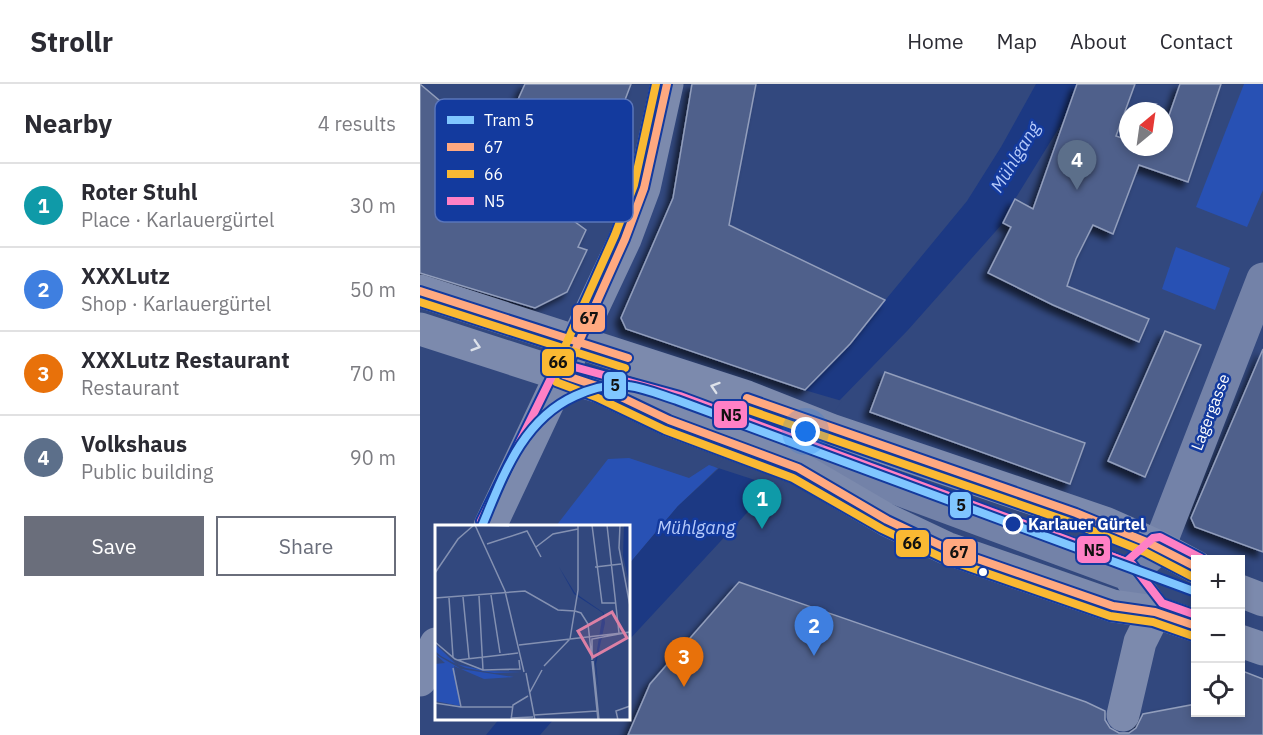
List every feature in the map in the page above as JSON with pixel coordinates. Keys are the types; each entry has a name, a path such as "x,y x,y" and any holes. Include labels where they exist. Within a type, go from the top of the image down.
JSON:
{"main road":[{"path":"633,218 640,199 668,84"},
{"path":"490,525 564,375 632,222"},
{"path":"420,291 770,406 831,430 1105,523 1191,564"},
{"path":"420,329 600,387 669,420 738,438 803,462 887,520 946,548 1113,606 1155,612 1191,624"},
{"path":"1245,593 1263,600"},
{"path":"1123,715 1140,642 1155,612"},
{"path":"1245,643 1263,649"},
{"path":"420,680 435,646"}],"street":[{"name":"Lagergasse","path":"1159,547 1263,279"},
{"path":"803,462 1128,573 1155,612"},
{"path":"1128,573 1159,547"}],"shaded area":[{"path":"1244,84 1263,84 1263,190 1247,227 1196,207"},
{"path":"1176,247 1230,268 1215,310 1162,289"},
{"path":"629,458 689,478 709,465 718,468 678,506 630,563 630,525 557,525 608,459"}],"water":[{"name":"Mühlgang","path":"1036,84 1077,84 1065,118 1015,199 1003,223 908,330 839,401 769,500 757,502 630,639 630,563 678,506 845,349 967,201 1001,147"},
{"path":"498,720 553,720 540,735 486,735"}],"pier":[{"path":"801,389 842,401 774,497 769,497 758,481 715,467"}],"building":[{"path":"420,84 438,99 435,99 435,222 575,222 586,230 578,247 587,250 567,292 535,308 420,273"},
{"path":"525,84 631,84 625,99 518,99"},
{"path":"692,84 756,84 729,225 885,300 850,344 805,390 626,329 621,318 673,198"},
{"path":"1077,84 1135,84 1128,102 1119,102 1119,128 1116,136 1119,137 1119,156 1173,156 1173,104 1180,84 1221,84 1188,182 1139,165 1113,234 1093,225 1076,259 1067,286 1149,319 1139,342 1053,305 988,273 1011,227 1003,223 1015,199 1033,209"},
{"path":"1165,331 1201,345 1145,477 1108,461"},
{"path":"1263,349 1263,552 1195,527 1191,518"},
{"path":"885,372 1085,443 1070,484 870,412"},
{"path":"739,582 1086,702 1105,711 1105,720 1110,728 1119,733 1129,733 1136,728 1143,714 1191,705 1191,717 1245,717 1245,672 1263,679 1263,735 628,735 650,684"}],"tram line":[{"name":"5","path":"482,525 507,469 528,434 541,419 557,406 581,393 601,387 622,385 641,388 677,400 1191,590"}],"transit line":[{"name":"66","path":"633,188 656,84"},
{"name":"67","path":"633,218 644,188 667,84"},
{"name":"66","path":"620,222 554,371 556,382 596,397 665,430 793,478 882,529 943,558 1110,616 1153,622 1191,635"},
{"name":"67","path":"631,222 564,375 600,387 669,420 798,468 887,520 946,548 1113,606 1155,612 1191,624"},
{"name":"67","path":"420,291 628,358"},
{"name":"66","path":"420,302 625,368"},
{"name":"N5","path":"567,365 680,396 1132,564 1162,603 1191,613"},
{"name":"N5","path":"481,521 555,370"},
{"name":"67","path":"747,398 1076,513 1149,543 1191,564"},
{"name":"66","path":"743,408 1073,523 1145,552 1191,576"},
{"name":"N5","path":"1100,552 1126,562 1153,538 1160,537 1195,555"}],"place":[{"name":"Volkshaus","path":"1077,190"},
{"name":"Karlauer Gürtel","path":"1013,524"},
{"name":"Roter Stuhl","path":"762,529"},
{"name":"XXXLutz","path":"814,656"},
{"name":"XXXLutz Restaurant","path":"684,687"}]}
